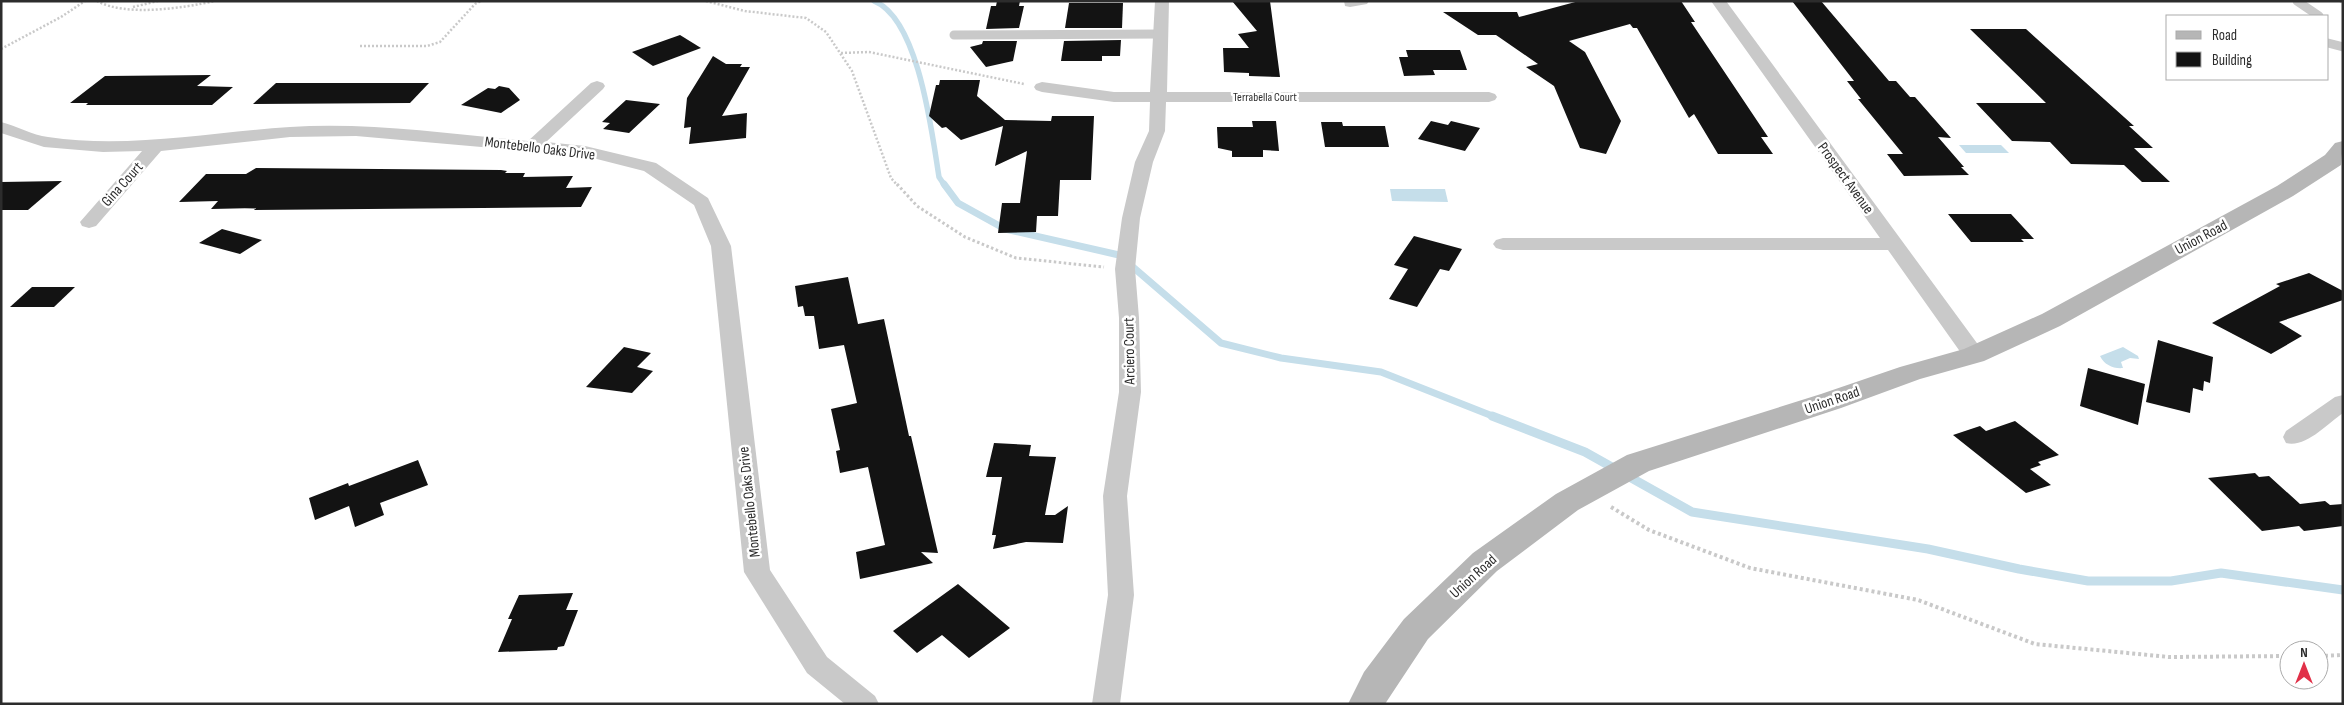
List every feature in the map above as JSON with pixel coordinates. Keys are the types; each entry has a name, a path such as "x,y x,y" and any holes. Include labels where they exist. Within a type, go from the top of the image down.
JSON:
{"main road":[{"name":"Union Road","path":"1366,704 1377,683 1416,629 1485,562 1567,502 1638,463 1831,401 1910,373 1974,355 2051,320 2285,191 2339,157"}],"street":[{"name":"Arciero Court","path":"1106,704 1120,595 1115,496 1130,392 1129,318 1124,270 1131,218 1144,162 1157,131 1162,1"},
{"name":"Prospect Avenue","path":"1718,1 1974,355"},
{"path":"532,146 597,86"},
{"name":"Terrabella Court","path":"1042,87 1114,97 1488,97"},
{"name":"Montebello Oaks Drive","path":"1,127 44,142 103,147 156,146 290,132 356,131 585,151 650,167 702,202 721,246 757,572 817,665 865,704"},
{"name":"Gina Court","path":"89,222 156,146"},
{"path":"1503,244 1894,244"},
{"path":"2294,437 2343,402"}],"lane":[{"path":"2297,1 2318,15"},
{"path":"954,35 1161,34"},
{"path":"2329,43 2343,47"}],"path":[{"path":"1,49 61,17 84,1"},
{"path":"97,1 99,4 125,9 159,9 215,1"},
{"path":"125,9 158,1"},
{"path":"360,46 427,46 440,42 475,4 481,1"},
{"path":"706,1 745,11 806,18 826,32 852,71 891,178 917,206 965,237 1016,258 1124,270"},
{"path":"840,53 869,52 1042,87"},
{"path":"1611,507 1650,530 1750,568 1918,600 2034,644 2169,657 2279,656"},
{"path":"2329,656 2343,655"}],"water":[{"path":"1959,145 2001,145 2009,153 1966,153"},
{"path":"1390,189 1445,189 1448,202 1392,201"},
{"path":"2123,347 2138,356 2139,359 2130,358 2121,362 2123,368 2120,368 2107,364 2100,356"}],"building":[{"path":"997,1 1020,1 1019,6 1024,6 1019,28 986,29 991,6 996,6"},
{"path":"1232,1 1270,1 1280,77 1249,76 1249,73 1224,72 1223,48 1249,48 1238,34 1257,31"},
{"path":"1579,1 1681,1 1695,22 1691,22 1768,137 1761,137 1773,154 1718,154 1694,114 1689,118 1637,28 1633,28 1630,24 1569,41 1585,52 1621,121 1606,154 1580,148 1554,86 1526,67 1538,64 1496,35 1478,35 1443,12 1517,12 1519,17"},
{"path":"1792,1 1821,1 1889,81 1896,81 1910,97 1915,97 1951,138 1938,137 1969,175 1904,176 1887,154 1903,154 1858,99 1861,99 1847,81 1854,81"},
{"path":"1069,3 1123,3 1122,28 1065,28"},
{"path":"1970,29 2026,29 2134,126 2129,126 2153,148 2134,148 2170,182 2142,182 2124,165 2071,164 2050,142 2012,141 1976,103 2046,103"},
{"path":"680,35 701,48 653,66 632,52"},
{"path":"1121,40 1120,56 1102,56 1102,61 1061,61 1064,41"},
{"path":"983,41 1017,41 1013,61 986,67 970,47 982,44"},
{"path":"1406,50 1460,50 1467,70 1433,70 1435,75 1404,76 1399,57 1408,57"},
{"path":"713,56 726,64 742,64 740,67 750,67 722,116 747,113 746,138 689,144 691,127 684,128 687,98"},
{"path":"211,75 197,86 233,87 212,105 86,105 88,103 70,103 105,76"},
{"path":"940,80 980,80 977,96 1005,120 1051,121 1052,116 1094,116 1091,180 1060,180 1058,216 1037,216 1036,232 998,233 1002,203 1020,203 1027,151 995,166 1003,126 961,140 946,127 942,128 929,116 936,85 939,85"},
{"path":"276,83 429,83 410,103 253,104"},
{"path":"499,86 509,88 520,100 501,113 461,105 488,88 495,89"},
{"path":"626,100 660,104 629,133 603,129 610,123 602,122"},
{"path":"1252,121 1276,121 1279,151 1263,150 1263,157 1232,157 1232,151 1218,148 1217,127 1253,127"},
{"path":"1431,121 1448,125 1451,121 1480,128 1465,151 1418,139"},
{"path":"1321,122 1342,122 1343,126 1385,126 1389,147 1325,147"},
{"path":"256,168 501,170 507,171 505,173 525,173 523,177 573,176 566,188 592,187 581,207 254,210 256,208 211,209 218,201 179,202 206,174 246,174"},
{"path":"62,181 28,210 1,210 1,182"},
{"path":"1948,214 2011,214 2034,239 2021,239 2024,242 1971,242"},
{"path":"222,229 262,240 240,254 199,243"},
{"path":"1414,236 1462,249 1449,271 1440,269 1417,307 1389,299 1408,269 1394,265"},
{"path":"2309,273 2343,291 2343,300 2279,322 2302,336 2271,354 2212,323 2280,286 2276,284"},
{"path":"848,277 858,324 884,319 909,436 911,436 938,553 921,552 933,563 860,579 856,552 885,545 868,467 840,473 836,451 840,450 831,409 857,403 844,345 819,349 814,316 805,316 803,306 798,307 795,286"},
{"path":"32,287 75,287 54,307 10,307"},
{"path":"2158,340 2213,357 2210,383 2204,381 2203,391 2193,388 2190,413 2146,402"},
{"path":"624,347 651,353 637,367 653,371 632,393 586,387"},
{"path":"2088,368 2145,384 2138,425 2080,406"},
{"path":"2015,421 2059,455 2038,462 2041,465 2030,469 2051,485 2026,493 1953,435 1980,426 1986,431"},
{"path":"994,443 1031,445 1029,456 1056,457 1045,515 1055,515 1068,506 1063,543 1026,542 993,549 996,535 992,535 1002,477 986,477"},
{"path":"418,460 428,485 380,503 384,515 355,527 349,506 315,520 309,498 348,483 349,486"},
{"path":"2255,473 2259,477 2269,476 2300,504 2325,501 2330,505 2343,504 2343,526 2304,531 2299,526 2262,531 2208,478"},
{"path":"958,584 1010,628 969,658 942,635 917,653 893,631"},
{"path":"573,593 566,610 578,610 564,646 558,647 557,650 498,652 512,619 508,619 519,595"}],"waterway":[{"path":"874,1 889,12 902,30 912,53 927,107 939,177 945,186"},
{"path":"944,184 958,203 1005,229 1119,255 1221,343 1281,358 1381,372 1495,417"},
{"path":"1492,416 1585,452 1692,512 1928,549 2019,569 2088,581 2171,581 2221,573 2343,590"}]}
